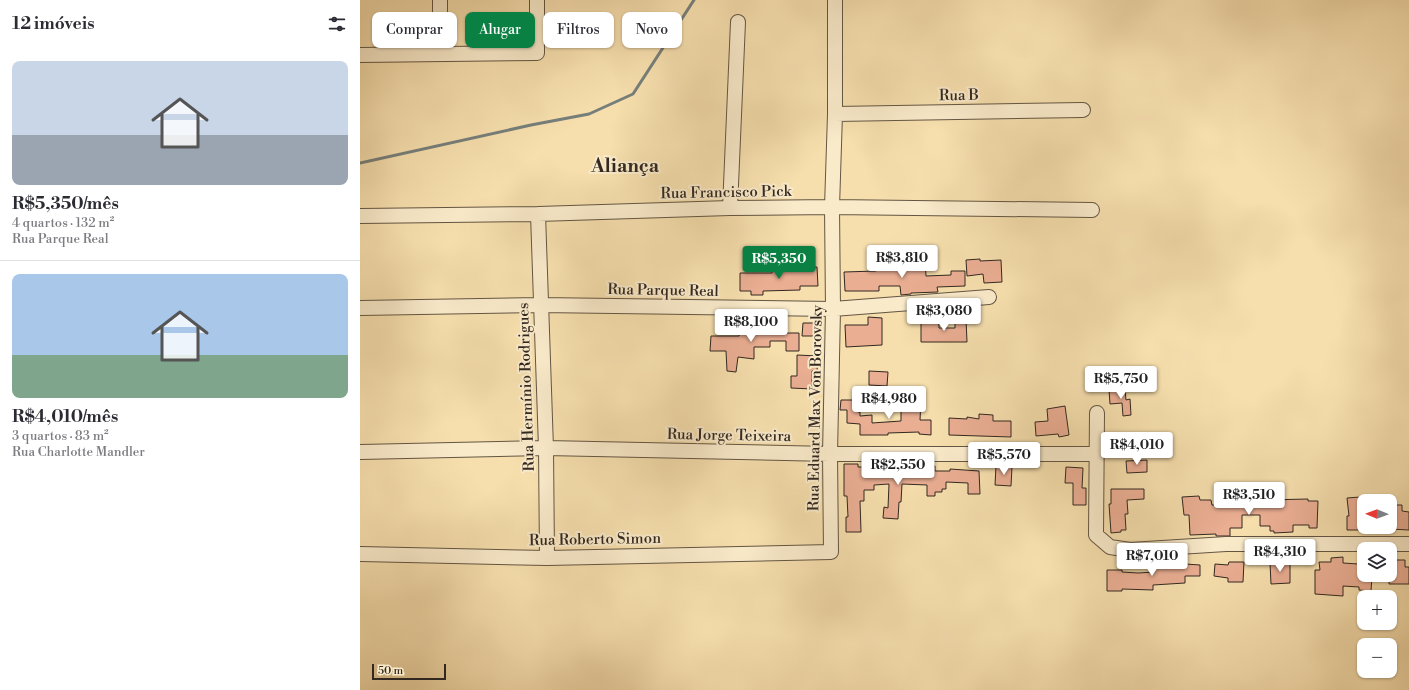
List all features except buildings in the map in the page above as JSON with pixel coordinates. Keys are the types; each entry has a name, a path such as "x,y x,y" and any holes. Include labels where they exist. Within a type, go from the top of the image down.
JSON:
{"street":[{"path":"440,0 440,54"},
{"path":"360,54 537,53 537,0"},
{"name":"Rua Eduard Max Von Borovsky","path":"831,552 830,454 833,309 832,207 835,114 835,0"},
{"path":"730,208 738,22"},
{"name":"Rua B","path":"835,114 1083,110"},
{"name":"Rua Francisco Pick","path":"360,216 538,214 730,208 832,207 1092,210"},
{"name":"Rua Hermínio Rodrigues","path":"538,214 546,448 547,558"},
{"name":"Rua Parque Real","path":"360,308 540,305 833,309 989,298"},
{"path":"1097,413 1096,535 1110,547 1130,550 1226,544 1409,544"},
{"name":"Rua Jorge Teixeira","path":"360,452 546,448 830,454 1097,454"},
{"name":"Rua Roberto Simon","path":"360,554 547,558 831,552"}],"waterway":[{"path":"360,163 531,125 589,114 633,94 694,0"}],"district":[{"name":"Aliança","path":"625,165"}]}
